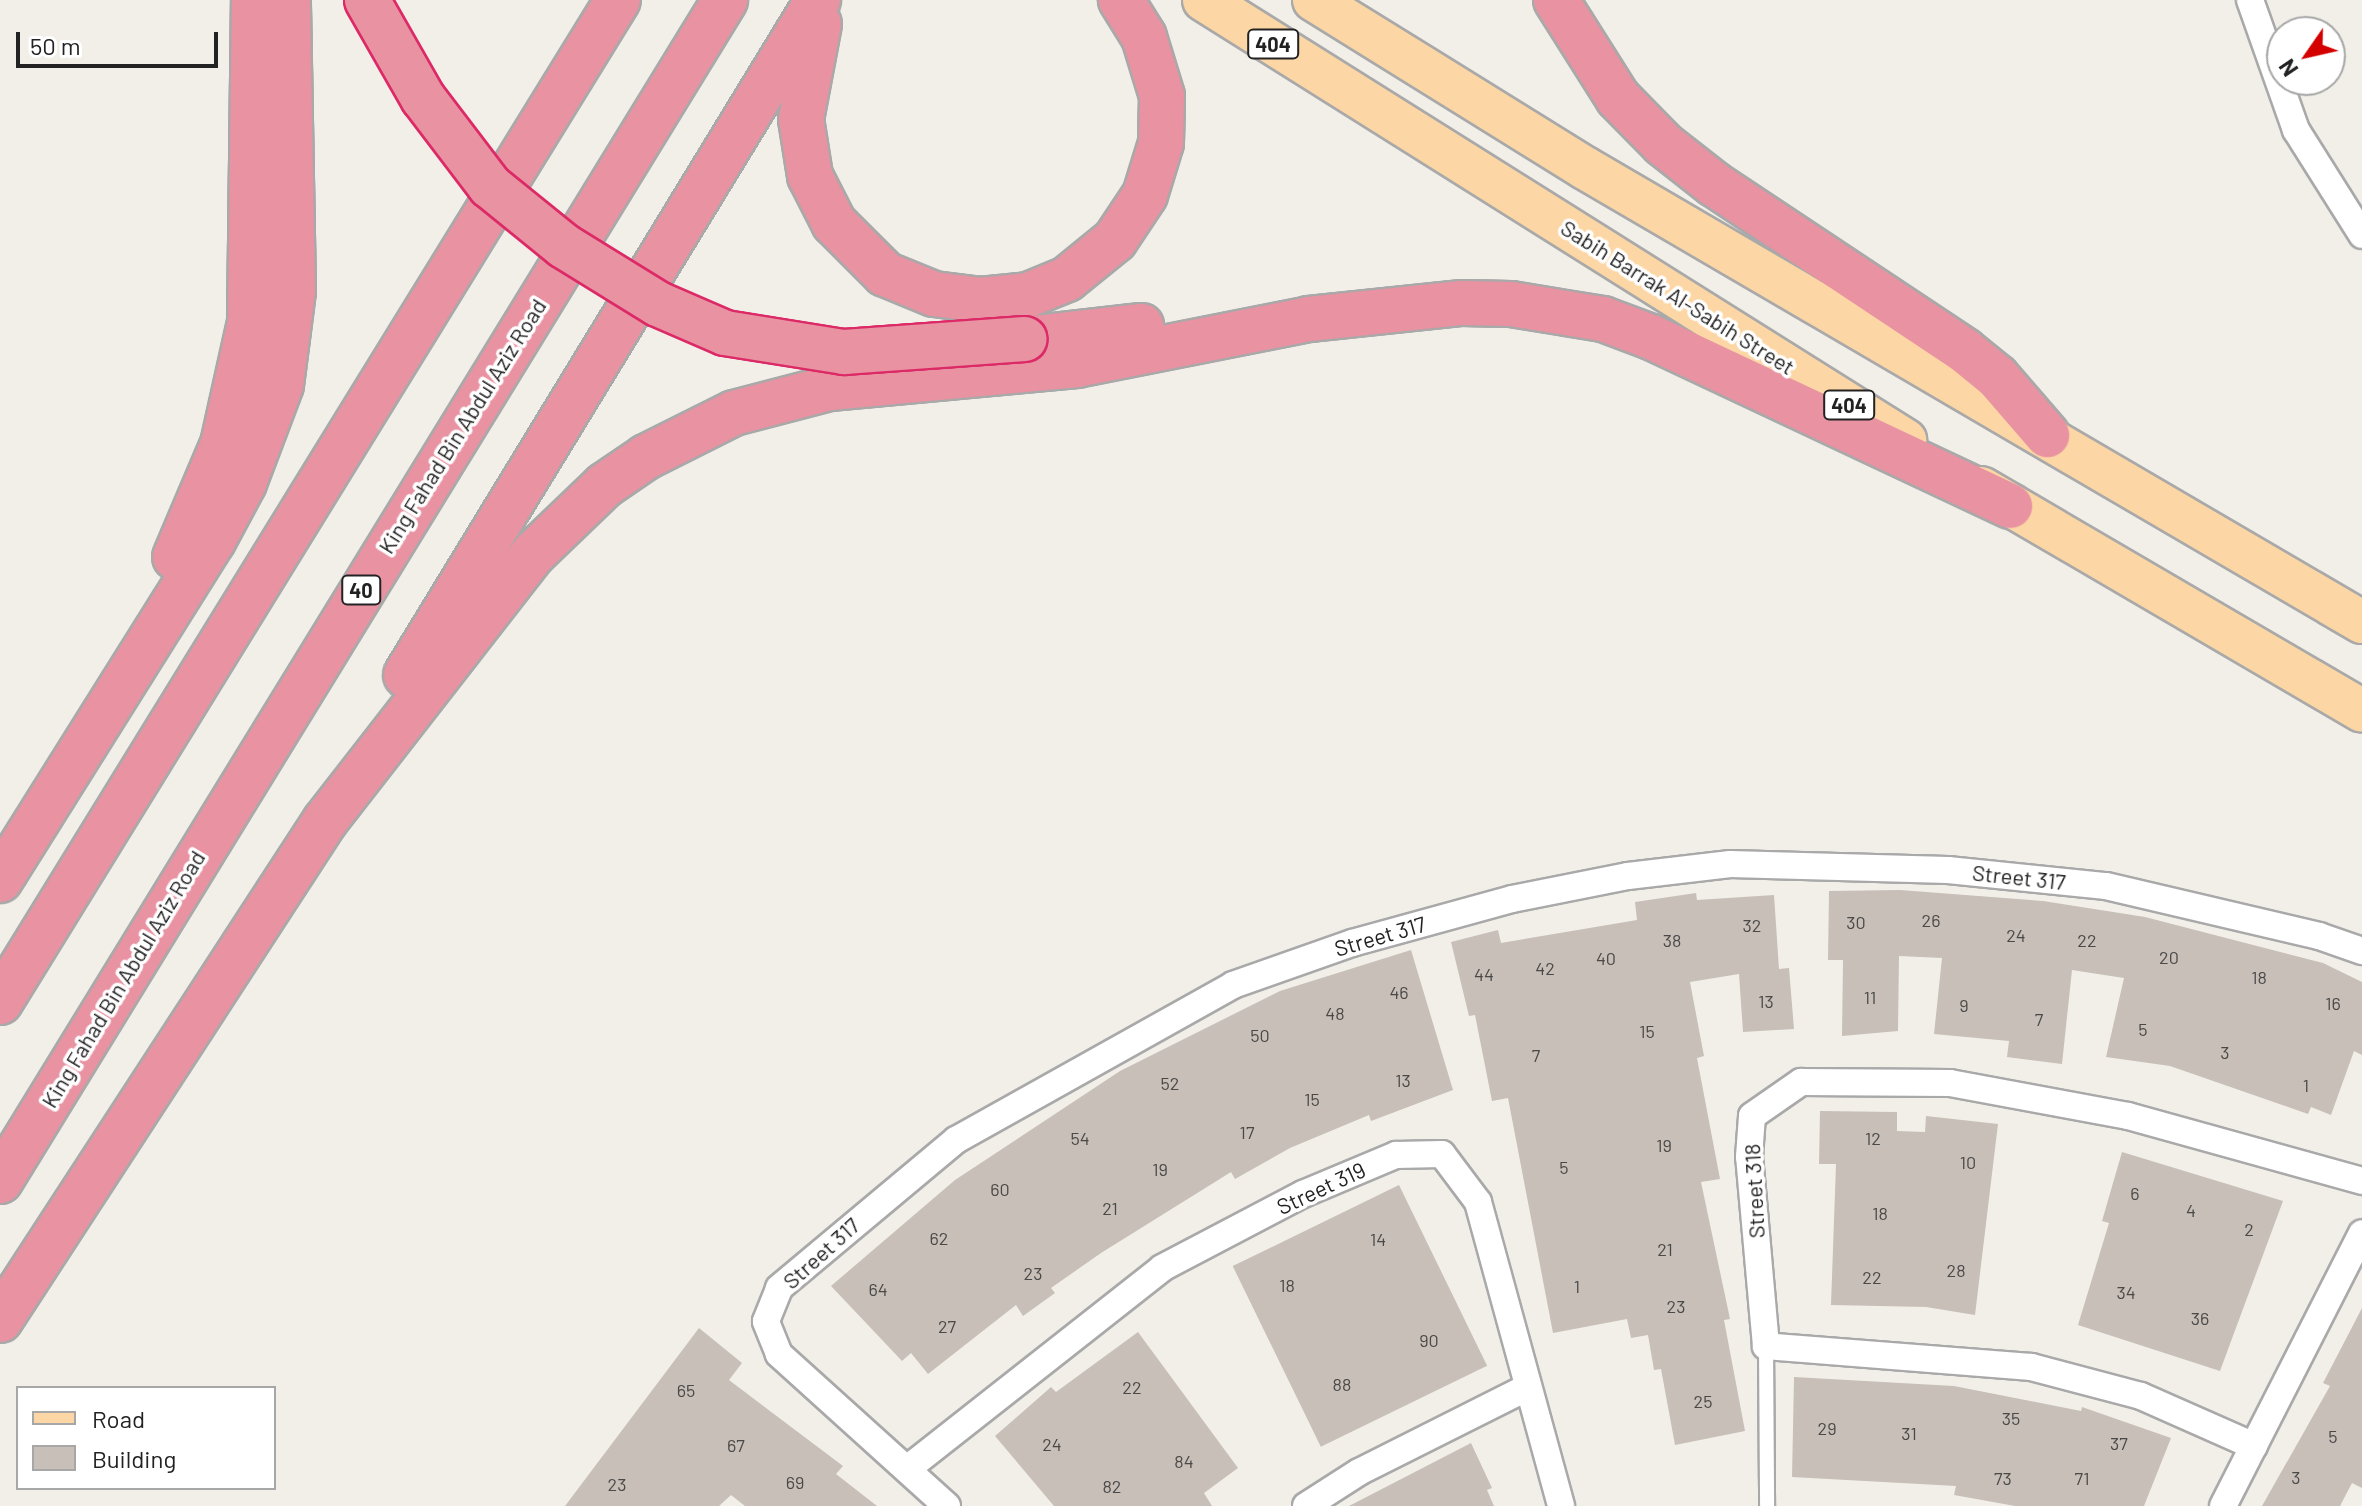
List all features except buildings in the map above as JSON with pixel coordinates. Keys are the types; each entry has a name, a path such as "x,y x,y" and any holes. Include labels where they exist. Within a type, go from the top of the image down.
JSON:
{"highway":[{"path":"107,707 223,444 250,322 254,0"},
{"path":"0,880 213,541 265,434 281,385 288,336 293,243 288,0"},
{"path":"367,0 423,98 490,186 564,246 658,304 725,333 844,352 1025,339 1139,326 1309,319 1462,303 1561,310 1603,319 1651,337 2010,506"},
{"path":"0,1002 618,0"},
{"name":"King Fahad Bin Abdul Aziz Road","path":"0,1181 725,0"},
{"path":"0,1320 325,821 402,682 818,0"},
{"path":"825,0 801,119 810,176 834,223 885,274 934,294 980,300 1028,295 1067,279 1115,240 1145,195 1161,143 1162,96 1144,37 1121,0"},
{"path":"1556,0 1618,98 1663,144 1714,184 1965,351 1997,377 2047,435"},
{"path":"325,821 534,553 605,485 689,433 734,413 830,388 1077,365 1309,319"}],"main road":[{"name":"Sabih Barrak Al-Sabih Street","path":"1204,0 2010,506 2362,711"},
{"name":"404","path":"1314,0 1585,168 2047,435 2362,622"}],"street":[{"path":"2250,0 2296,130 2362,235"},
{"name":"Street 317","path":"947,1506 779,1354 766,1321 779,1288 956,1140 1233,985 1352,943 1512,899 1628,876 1730,864 1948,870 2106,886 2319,936 2362,951"},
{"name":"Street 318","path":"1766,1346 1749,1157 1752,1116 1801,1082 1950,1083 2128,1116 2362,1181"},
{"name":"Street 319","path":"907,1469 1162,1268 1303,1194 1396,1155 1442,1154 1478,1202 1561,1506"},
{"path":"2223,1506 2362,1233"},
{"path":"1766,1346 2031,1367 2141,1396 2254,1446"},
{"path":"1306,1506 1359,1472 1528,1387"}],"lane":[{"path":"1766,1346 1767,1506"}]}
